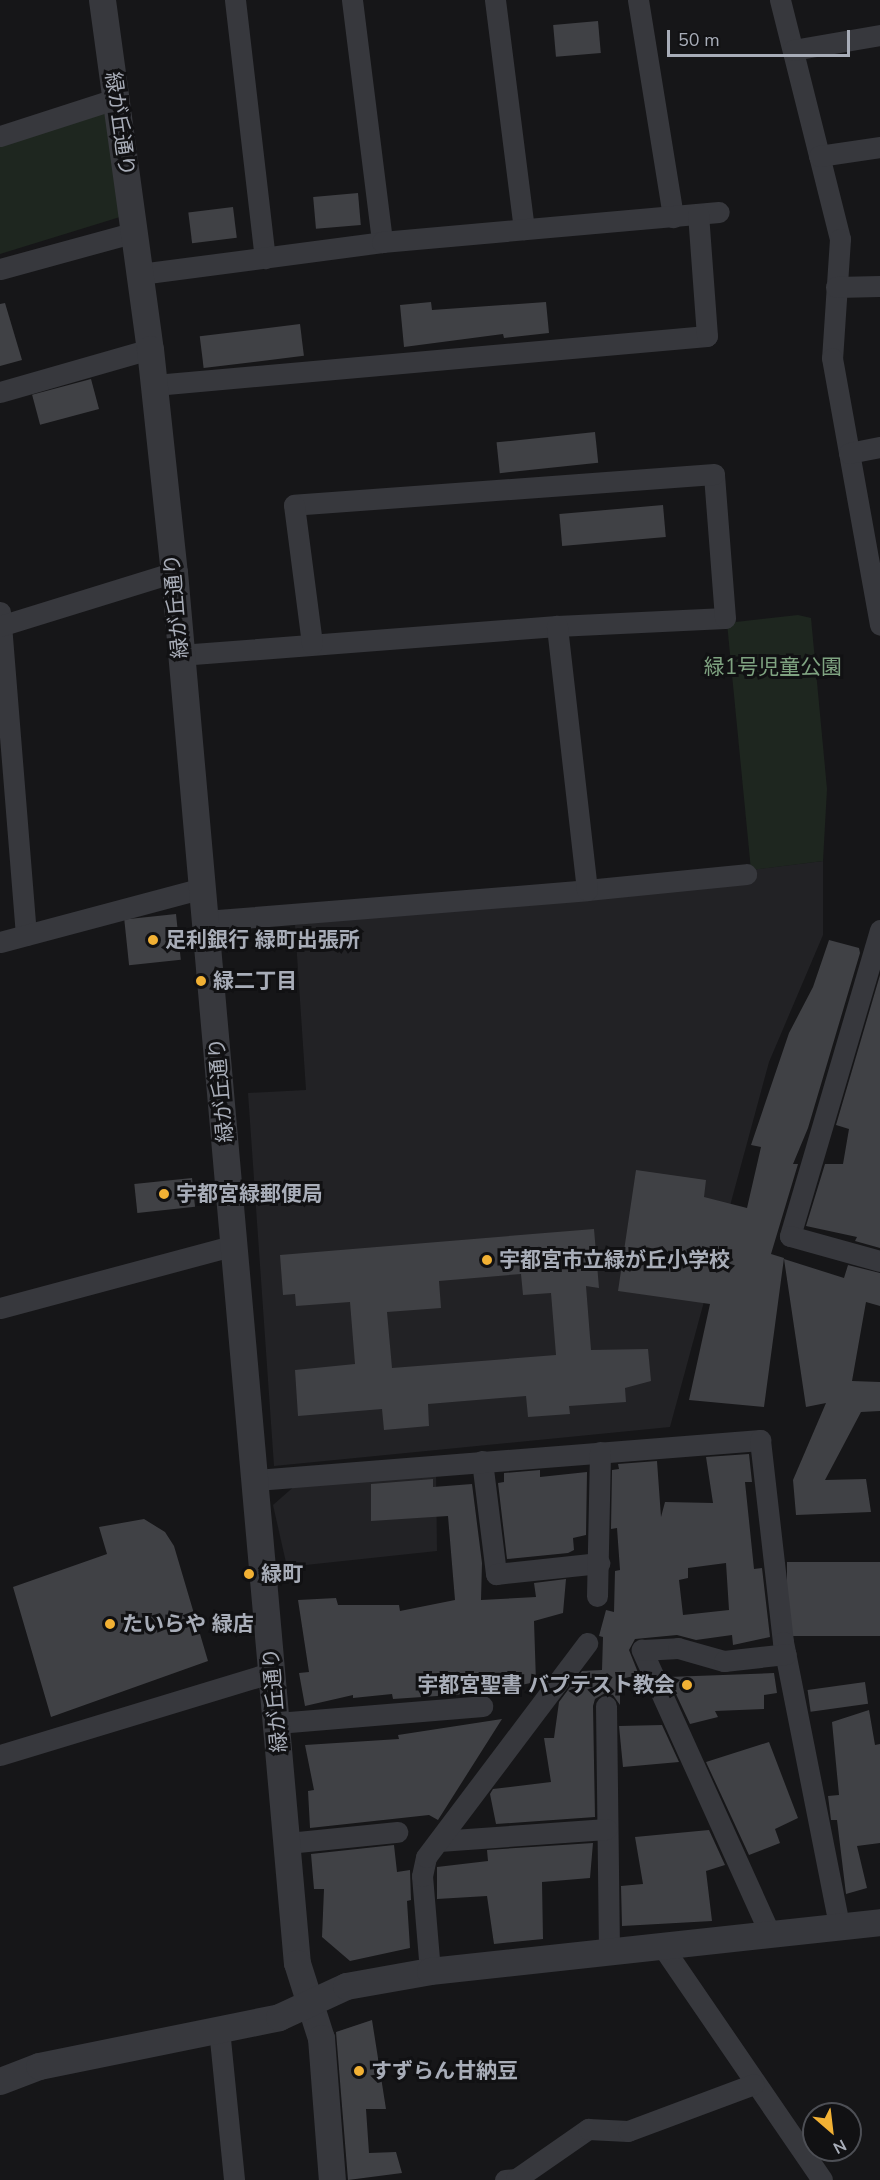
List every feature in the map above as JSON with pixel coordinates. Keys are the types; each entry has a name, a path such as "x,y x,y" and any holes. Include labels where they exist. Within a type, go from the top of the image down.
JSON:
{"street":[{"name":"緑が丘通り","path":"102,0 118,98 155,385 203,888 297,1963 321,2038 332,2180"},
{"path":"235,0 265,258"},
{"path":"352,0 382,242"},
{"path":"495,0 524,229"},
{"path":"638,0 673,217"},
{"path":"780,0 840,239 832,358 849,453 875,566 880,625"},
{"path":"793,50 880,35"},
{"path":"0,136 118,98"},
{"path":"819,156 880,147"},
{"path":"140,274 382,242 709,213 707,336 155,385"},
{"path":"0,269 135,232"},
{"path":"836,286 880,286"},
{"path":"0,392 150,349"},
{"path":"849,453 880,447"},
{"path":"180,655 557,626 725,618 714,474 294,505 312,644"},
{"path":"27,935 4,752 1,621 174,572"},
{"path":"557,626 587,890"},
{"path":"205,921 587,890 746,874"},
{"path":"0,942 203,888"},
{"path":"880,930 790,1236 880,1261"},
{"path":"0,1308 235,1245"},
{"path":"256,1479 760,1440 786,1654 839,1926"},
{"path":"597,1596 600,1452"},
{"path":"482,1461 496,1574 599,1563"},
{"path":"430,1971 422,1876 426,1857 587,1643"},
{"path":"770,1934 642,1650 678,1648 724,1661 786,1654"},
{"path":"0,1755 273,1672"},
{"path":"277,1724 482,1706"},
{"path":"606,1706 609,1952"},
{"path":"439,1841 607,1829"},
{"path":"288,1843 397,1832"},
{"path":"0,2081 39,2066 279,2017 346,1986 430,1971 880,1922"},
{"path":"662,1946 754,2084 822,2180"},
{"path":"219,2029 234,2180"},
{"path":"505,2180 516,2179 588,2129 628,2131 754,2084"}],"shaded area":[{"name":"宇都宮市立緑が丘小学校","path":"823,861 823,935 769,1062 670,1427 274,1466 248,1093 306,1090 295,925"},
{"path":"436,1471 437,1551 287,1567 273,1505 298,1483"}],"green space":[{"path":"106,110 120,217 0,254 0,146"},
{"name":"緑1号児童公園","path":"798,615 811,618 827,789 823,861 751,870 727,623"}],"building":[{"path":"598,21 601,53 556,57 553,25"},
{"path":"358,193 361,225 316,229 313,197"},
{"path":"233,207 237,238 192,243 188,212"},
{"path":"431,302 432,310 546,302 549,333 504,338 503,334 404,347 400,305"},
{"path":"5,303 22,360 0,366 0,304"},
{"path":"300,324 304,356 204,368 200,336"},
{"path":"91,379 99,409 40,425 32,395"},
{"path":"595,432 598,463 500,473 497,442"},
{"path":"663,505 666,537 562,546 559,514"},
{"name":"足利銀行 緑町出張所","path":"176,914 181,960 129,965 124,919"},
{"path":"829,940 859,948 860,953 808,1128 793,1164 798,1164 771,1254 784,1258 764,1407 689,1400 710,1304 618,1291 636,1170 706,1180 704,1197 747,1208 761,1147 751,1145 789,1033 813,987"},
{"path":"880,975 880,1248 855,1241 857,1237 806,1226 825,1164 843,1164 849,1129 836,1125"},
{"name":"宇都宮緑郵便局","path":"192,1178 195,1207 137,1213 134,1184"},
{"path":"594,1229 599,1288 586,1286 591,1350 648,1349 651,1381 625,1388 626,1402 569,1406 570,1414 528,1417 526,1396 428,1404 429,1426 384,1430 382,1409 298,1416 295,1370 355,1364 350,1302 296,1306 295,1294 283,1295 280,1255","holes":["521,1274 523,1295 551,1293 556,1355 392,1368 387,1312 441,1308 439,1281"]},
{"path":"784,1259 844,1278 848,1265 880,1273 880,1306 866,1302 852,1381 880,1382 880,1411 861,1412 825,1480 866,1479 871,1512 796,1515 793,1480 826,1403 806,1407"},
{"path":"749,1454 752,1482 745,1482 754,1569 762,1568 770,1637 733,1645 732,1635 696,1640 677,1635 635,1639 629,1650 639,1675 620,1679 620,1705 613,1695 605,1693 595,1699 593,1706 595,1817 496,1824 490,1794 493,1789 551,1782 544,1738 554,1738 559,1702 582,1671 602,1670 603,1637 599,1636 606,1610 614,1612 615,1571 620,1570 617,1528 611,1529 612,1470 619,1469 618,1464 657,1461 661,1517 665,1502 713,1503 706,1457","holes":["726,1563 729,1610 683,1615 679,1580 688,1578 688,1568"]},
{"path":"540,1470 540,1477 587,1472 586,1535 573,1538 574,1550 568,1553 507,1559 498,1483 504,1482 504,1473"},
{"path":"433,1479 433,1487 472,1484 482,1563 481,1600 536,1597 534,1583 566,1579 563,1613 534,1621 536,1682 481,1693 393,1699 392,1694 353,1698 353,1695 305,1706 299,1673 309,1672 298,1600 336,1598 338,1605 399,1605 400,1611 455,1600 448,1516 371,1521 371,1484"},
{"name":"たいらや 緑店","path":"144,1519 165,1532 174,1546 208,1661 51,1717 13,1587 107,1554 99,1527"},
{"path":"787,1562 880,1562 880,1636 787,1636"},
{"path":"774,1673 777,1693 764,1695 764,1709 715,1711 718,1717 690,1724 668,1677"},
{"path":"865,1682 868,1704 811,1712 808,1690"},
{"path":"869,1710 875,1745 880,1744 880,1843 857,1846 867,1888 846,1894 837,1820 831,1820 828,1796 839,1795 832,1722"},
{"path":"502,1719 438,1820 429,1815 310,1828 308,1791 314,1790 305,1745 399,1739 398,1735"},
{"path":"662,1725 679,1762 623,1767 619,1726"},
{"path":"769,1742 798,1818 775,1829 780,1843 749,1855 706,1762"},
{"path":"709,1830 725,1865 706,1871 712,1921 622,1926 621,1886 643,1884 635,1837"},
{"path":"593,1843 590,1878 542,1882 543,1939 494,1944 487,1896 437,1899 437,1867 488,1861 487,1850"},
{"path":"394,1845 397,1872 410,1870 411,1900 407,1901 410,1948 350,1961 322,1937 324,1889 314,1889 311,1854"},
{"name":"すずらん甘納豆","path":"372,2020 386,2109 366,2109 369,2153 396,2152 402,2173 348,2180 336,2032"}],"place":[{"name":"足利銀行 緑町出張所","path":"153,940"},
{"name":"緑二丁目","path":"201,981"},
{"name":"宇都宮緑郵便局","path":"164,1194"},
{"name":"宇都宮市立緑が丘小学校","path":"487,1260"},
{"name":"緑町","path":"249,1574"},
{"name":"たいらや 緑店","path":"110,1624"},
{"name":"宇都宮聖書 バプテスト教会","path":"687,1685"},
{"name":"すずらん甘納豆","path":"359,2071"}]}
